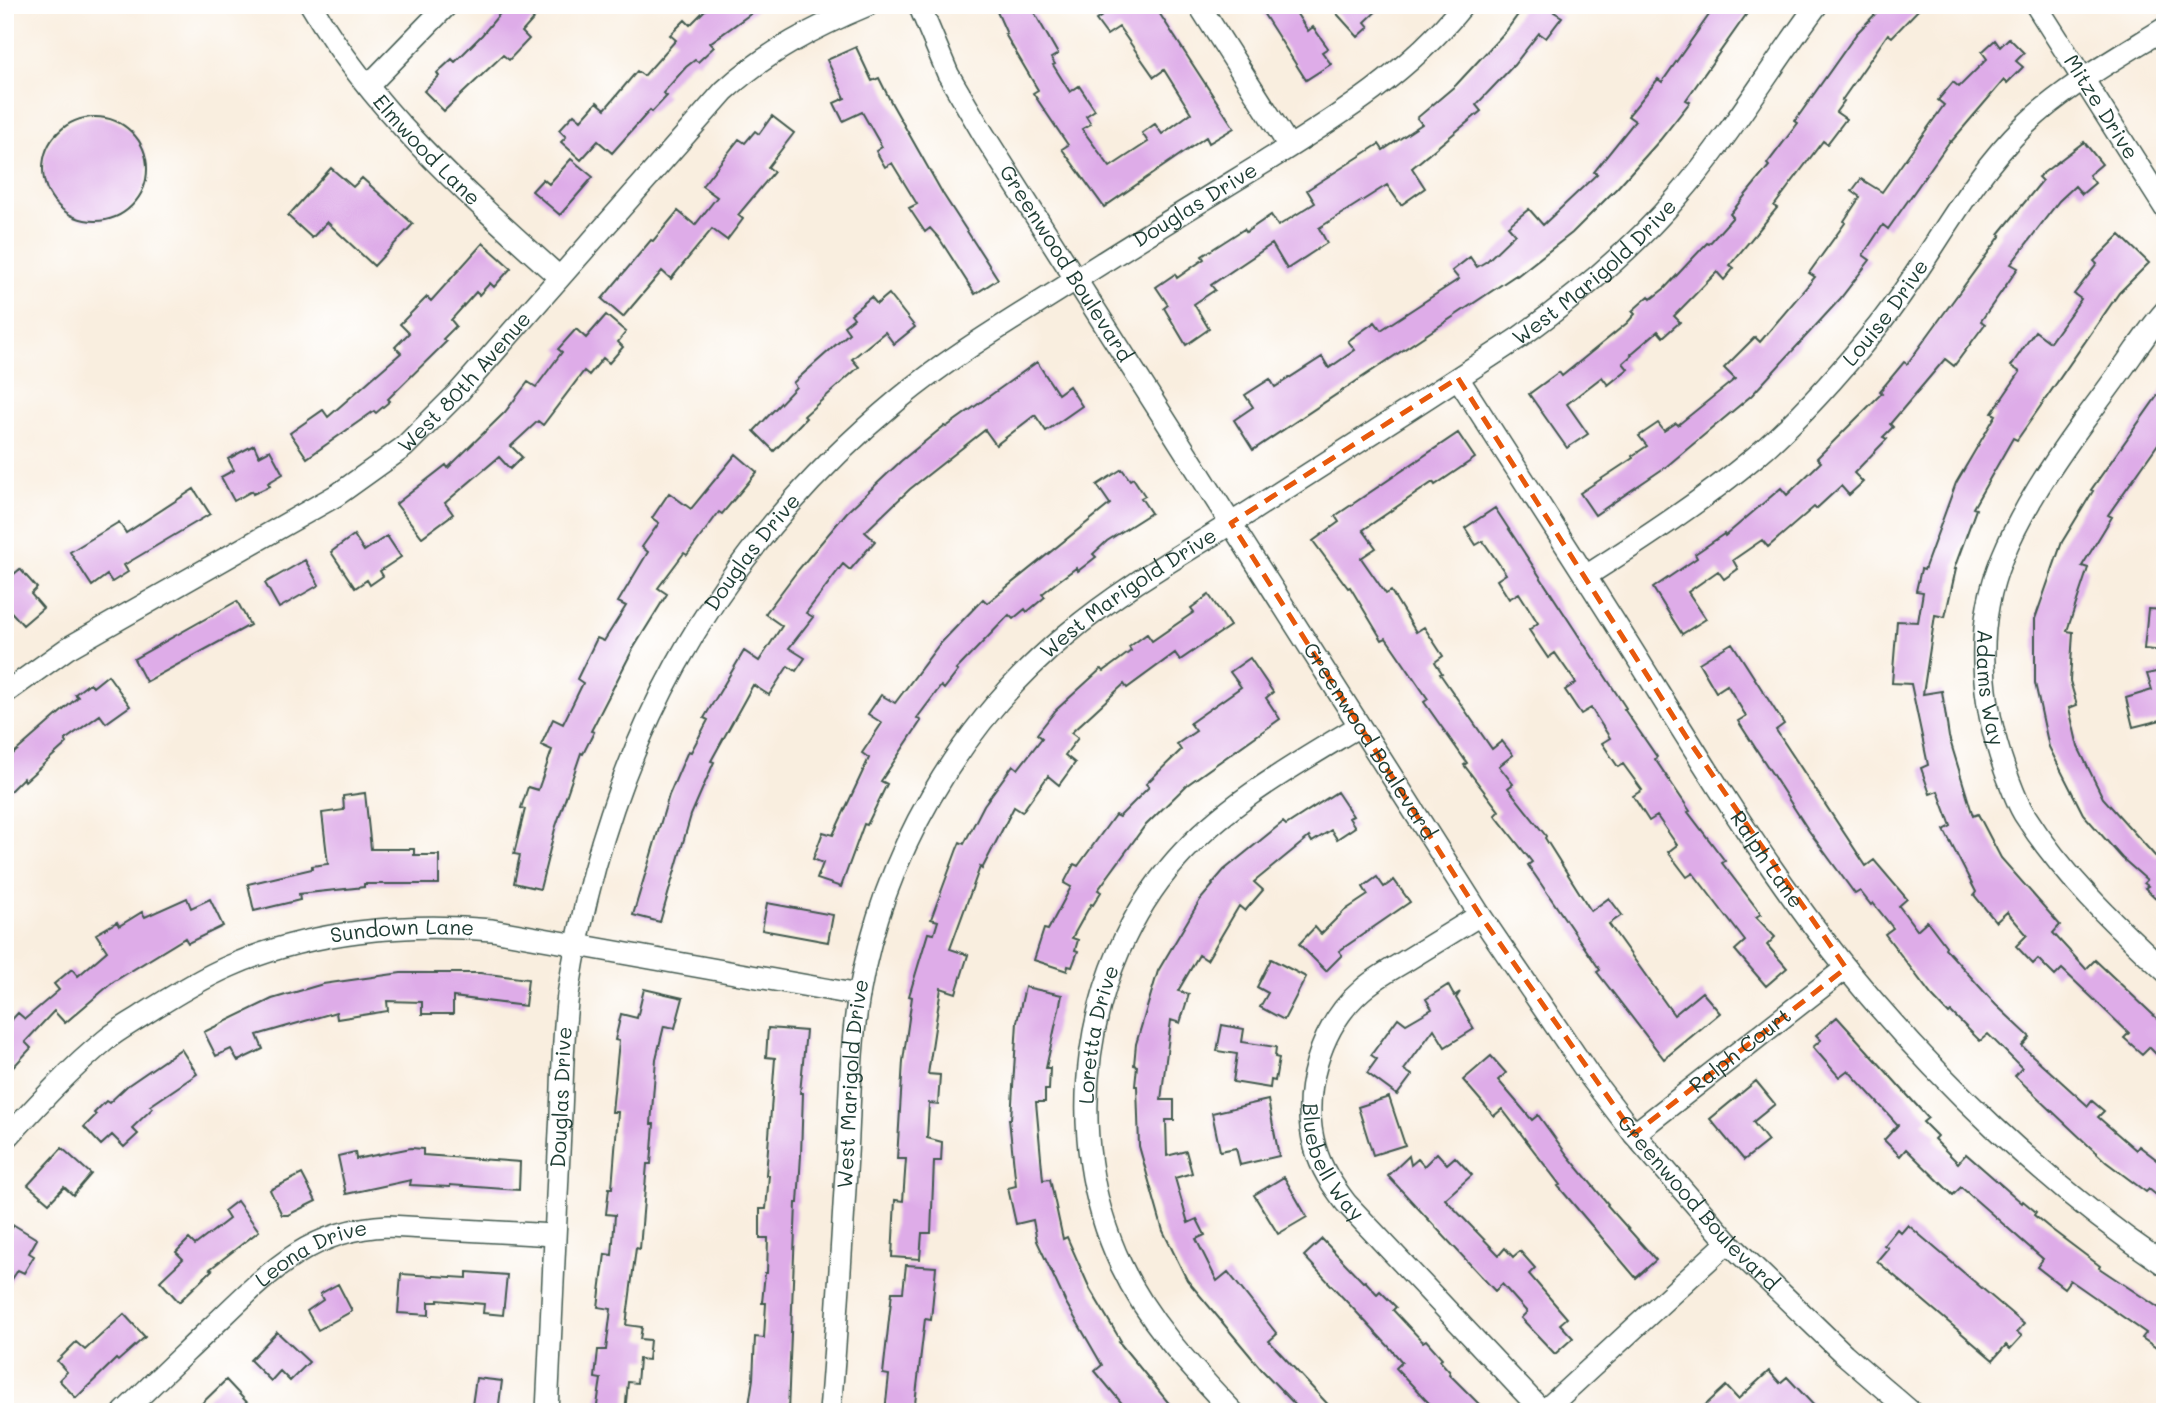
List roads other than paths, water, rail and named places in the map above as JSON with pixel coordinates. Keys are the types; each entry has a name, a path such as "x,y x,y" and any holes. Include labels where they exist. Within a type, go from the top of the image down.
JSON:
{"street":[{"name":"Elmwood Lane","path":"311,5 368,86 426,153 559,277"},
{"path":"368,86 447,5"},
{"name":"West 80th Avenue","path":"5,693 68,648 298,519 386,461 459,392 702,114 744,73 793,39 868,5"},
{"name":"Greenwood Boulevard","path":"919,5 948,74 982,132 1480,915 1591,1078 1634,1134 1728,1242 1844,1354 1911,1412"},
{"path":"1199,5 1289,146"},
{"name":"Douglas Drive","path":"547,1412 568,1000 577,946 600,850 621,786 646,723 690,637 713,600 758,540 823,467 903,395 958,356 1289,146 1402,70 1427,47 1463,5"},
{"name":"West Marigold Drive","path":"830,1412 852,1060 859,995 876,925 914,829 929,799 960,751 995,705 1030,667 1104,606 1520,337 1571,299 1626,252 1710,156 1817,5"},
{"name":"Mitze Drive","path":"2036,5 2165,208"},
{"name":"Louise Drive","path":"1586,576 1650,535 1721,484 1792,422 1878,326 1976,182 2025,125 2083,79 2165,28"},
{"name":"Adams Way","path":"2165,311 2058,457 2015,529 2000,561 1990,598 1983,664 1986,703 1997,746 2023,812 2054,858 2078,885 2122,932 2165,971"},
{"name":"Ralph Lane","path":"1458,378 1687,738 1788,890 1846,968 1910,1041 2023,1153 2083,1204 2165,1265"},
{"name":"Loretta Drive","path":"1233,1412 1173,1348 1121,1264 1106,1227 1093,1174 1087,1106 1090,1052 1098,1012 1121,947 1151,892 1170,867 1233,808 1266,784 1359,726"},
{"name":"Bluebell Way","path":"1480,915 1380,977 1349,1002 1329,1033 1317,1062 1311,1101 1311,1125 1321,1165 1346,1203 1543,1412"},
{"name":"Sundown Lane","path":"5,1140 57,1083 109,1038 171,996 233,964 331,936 382,929 463,927 859,995"},
{"name":"Ralph Court","path":"1634,1134 1846,968"},
{"name":"Leona Drive","path":"124,1412 259,1282 306,1248 333,1236 361,1227 388,1226 554,1235"},
{"path":"1543,1412 1728,1242"}]}
